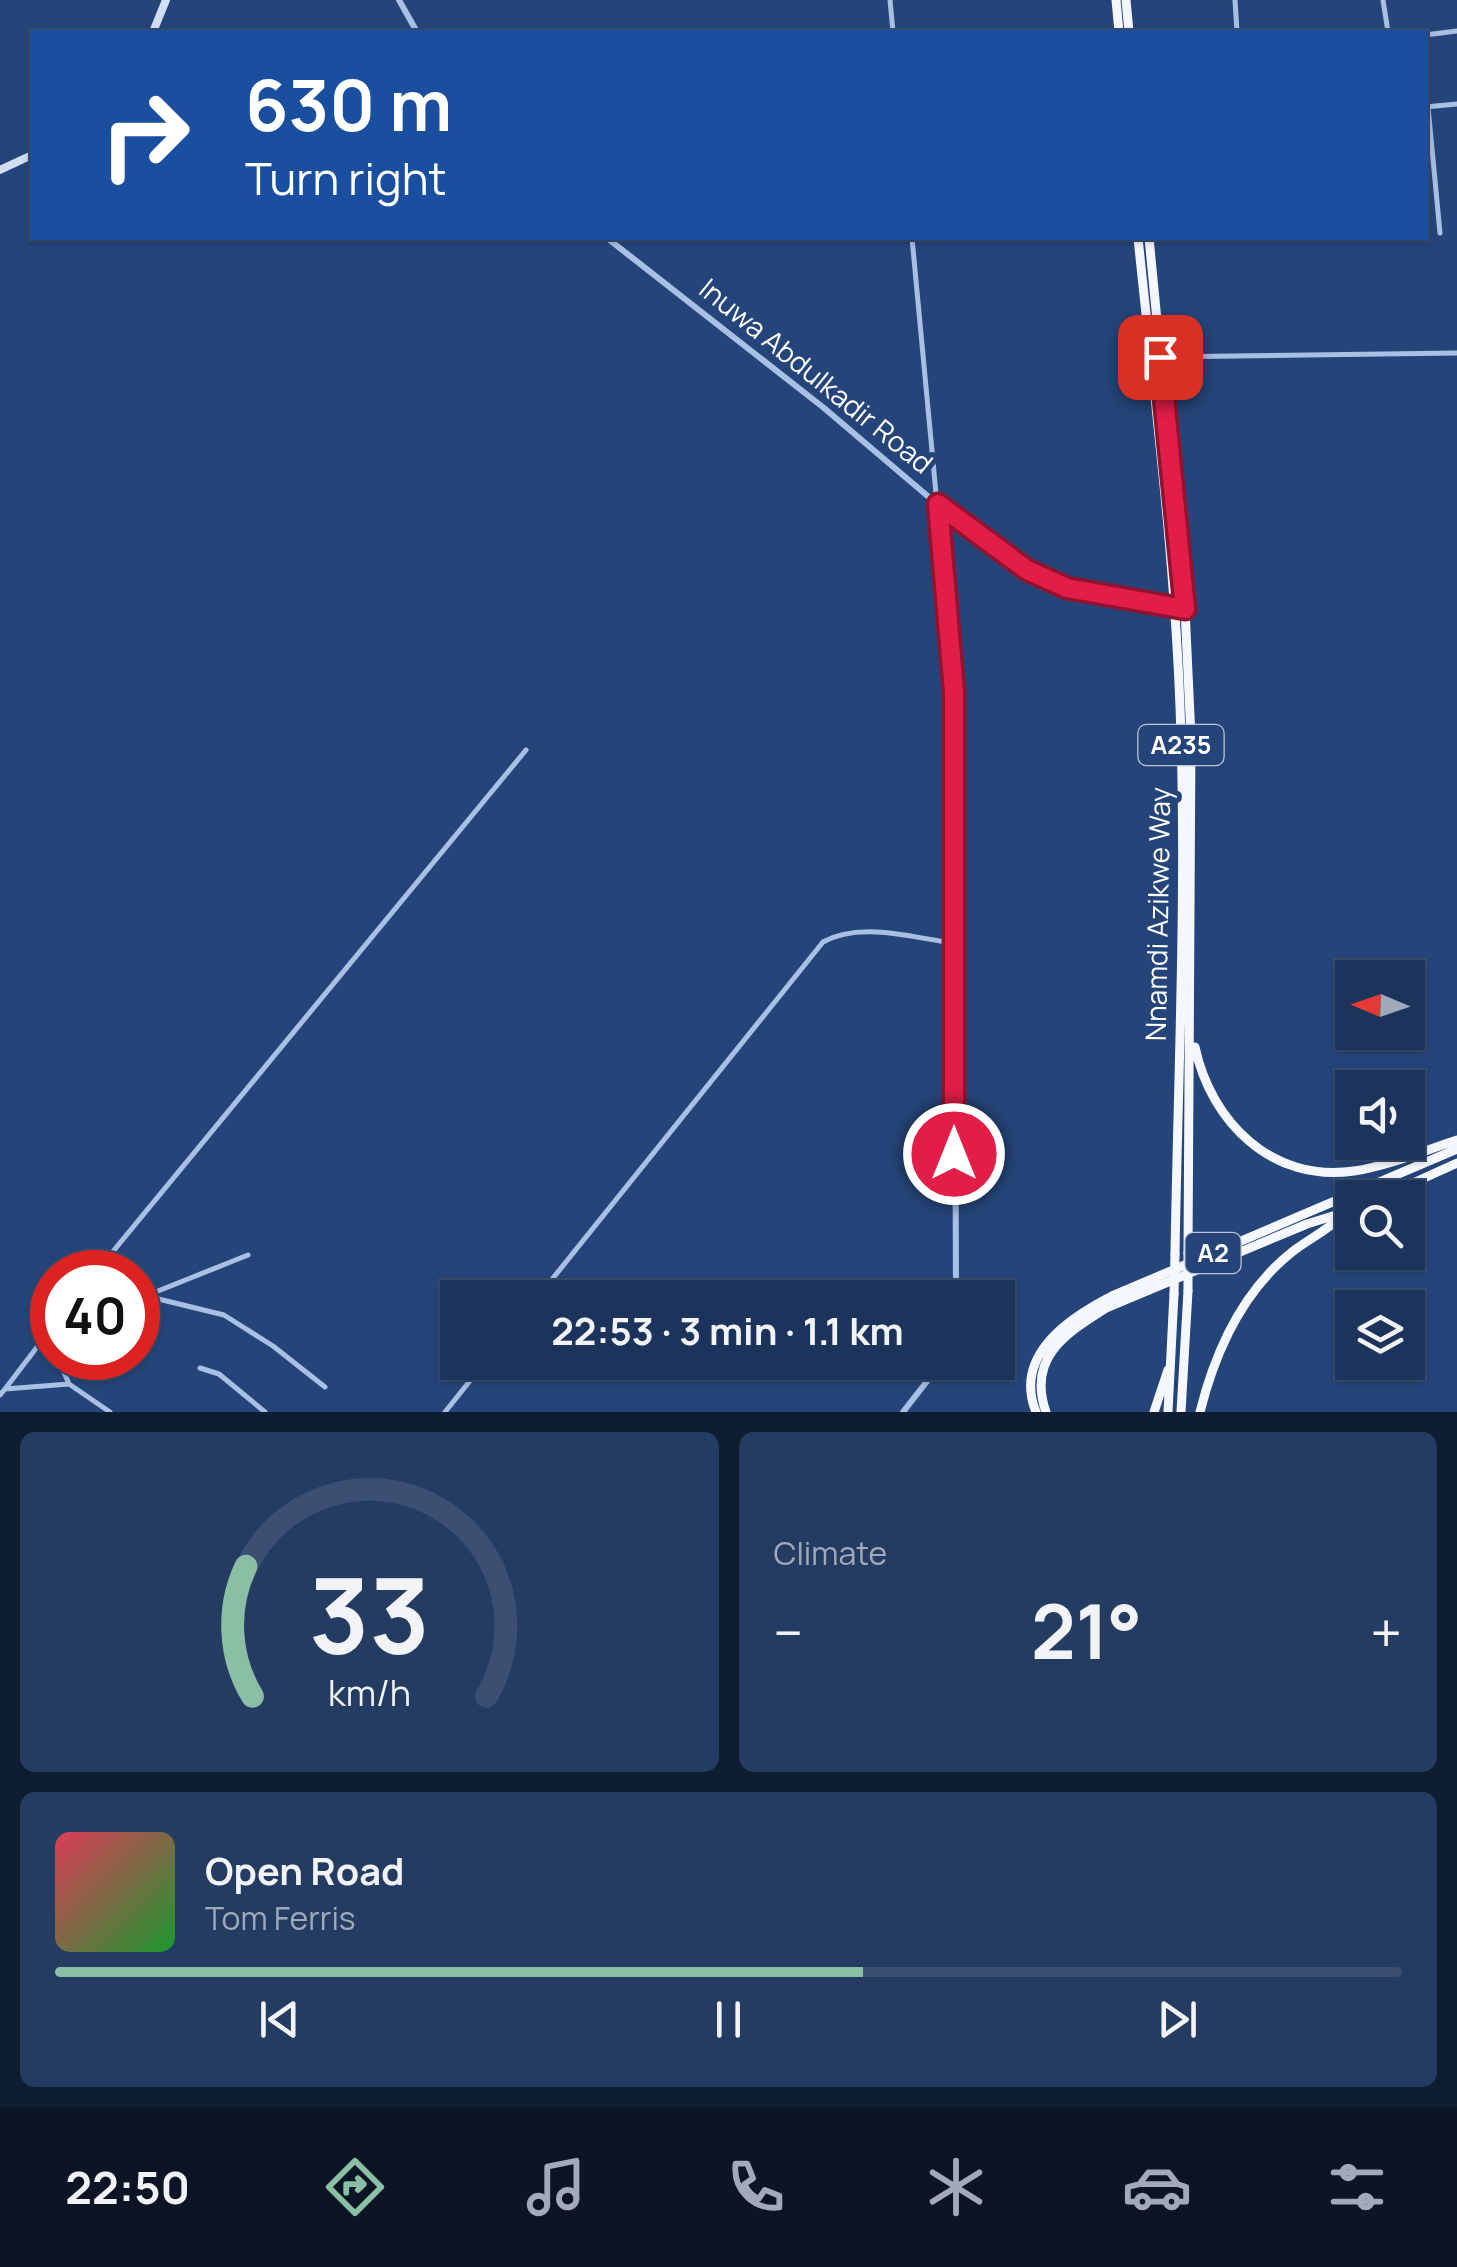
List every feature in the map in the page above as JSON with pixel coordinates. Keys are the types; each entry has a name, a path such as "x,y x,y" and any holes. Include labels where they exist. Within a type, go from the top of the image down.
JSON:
{"highway":[{"path":"1116,0 1119,30"},
{"path":"1126,0 1129,30"},
{"name":"Nnamdi Azikwe Way","path":"1138,240 1180,608 1182,852 1174,1343 1168,1412"},
{"name":"Nnamdi Azikwe Way","path":"1149,240 1192,782 1188,1291 1182,1412"},
{"path":"1191,1029 1205,1084 1220,1112 1243,1137 1280,1162 1313,1171 1358,1171 1457,1140"},
{"name":"A2","path":"1036,1412 1030,1389 1034,1362 1052,1336 1077,1315 1112,1296 1457,1150"},
{"path":"1421,1180 1457,1164"},
{"path":"1046,1412 1040,1385 1042,1369 1049,1354 1078,1326 1106,1308 1335,1216"},
{"name":"A2","path":"1200,1412 1216,1361 1242,1309 1290,1254 1335,1221"},
{"path":"1154,1412 1174,1343"}],"main road":[{"path":"154,30 166,0"},
{"path":"0,170 30,157"}],"street":[{"path":"399,0 416,30"},
{"path":"890,0 892,30"},
{"path":"1235,0 1237,30"},
{"path":"1383,0 1388,30"},
{"path":"1428,34 1457,32"},
{"path":"1428,107 1457,104"},
{"path":"1428,117 1440,234"},
{"name":"Inuwa Abdulkadir Road","path":"610,240 824,408 938,504 954,692 956,1280"},
{"path":"912,240 938,504 1027,570 1067,588 1180,608"},
{"path":"1160,357 1457,353"},
{"path":"114,1250 526,750"},
{"path":"551,1280 823,942 838,933 859,931 954,943"},
{"path":"160,1288 248,1255"},
{"path":"160,1300 224,1315 273,1346 325,1387"},
{"path":"2,1392 30,1356"},
{"path":"200,1368 219,1374 265,1412"},
{"path":"66,1380 110,1412"},
{"path":"445,1412 471,1380"},
{"path":"903,1412 928,1380"},
{"path":"2,1392 68,1384"}],"route":[{"path":"954,1154 954,692 938,504 1027,570 1067,588 1185,609 1160,357"}]}
